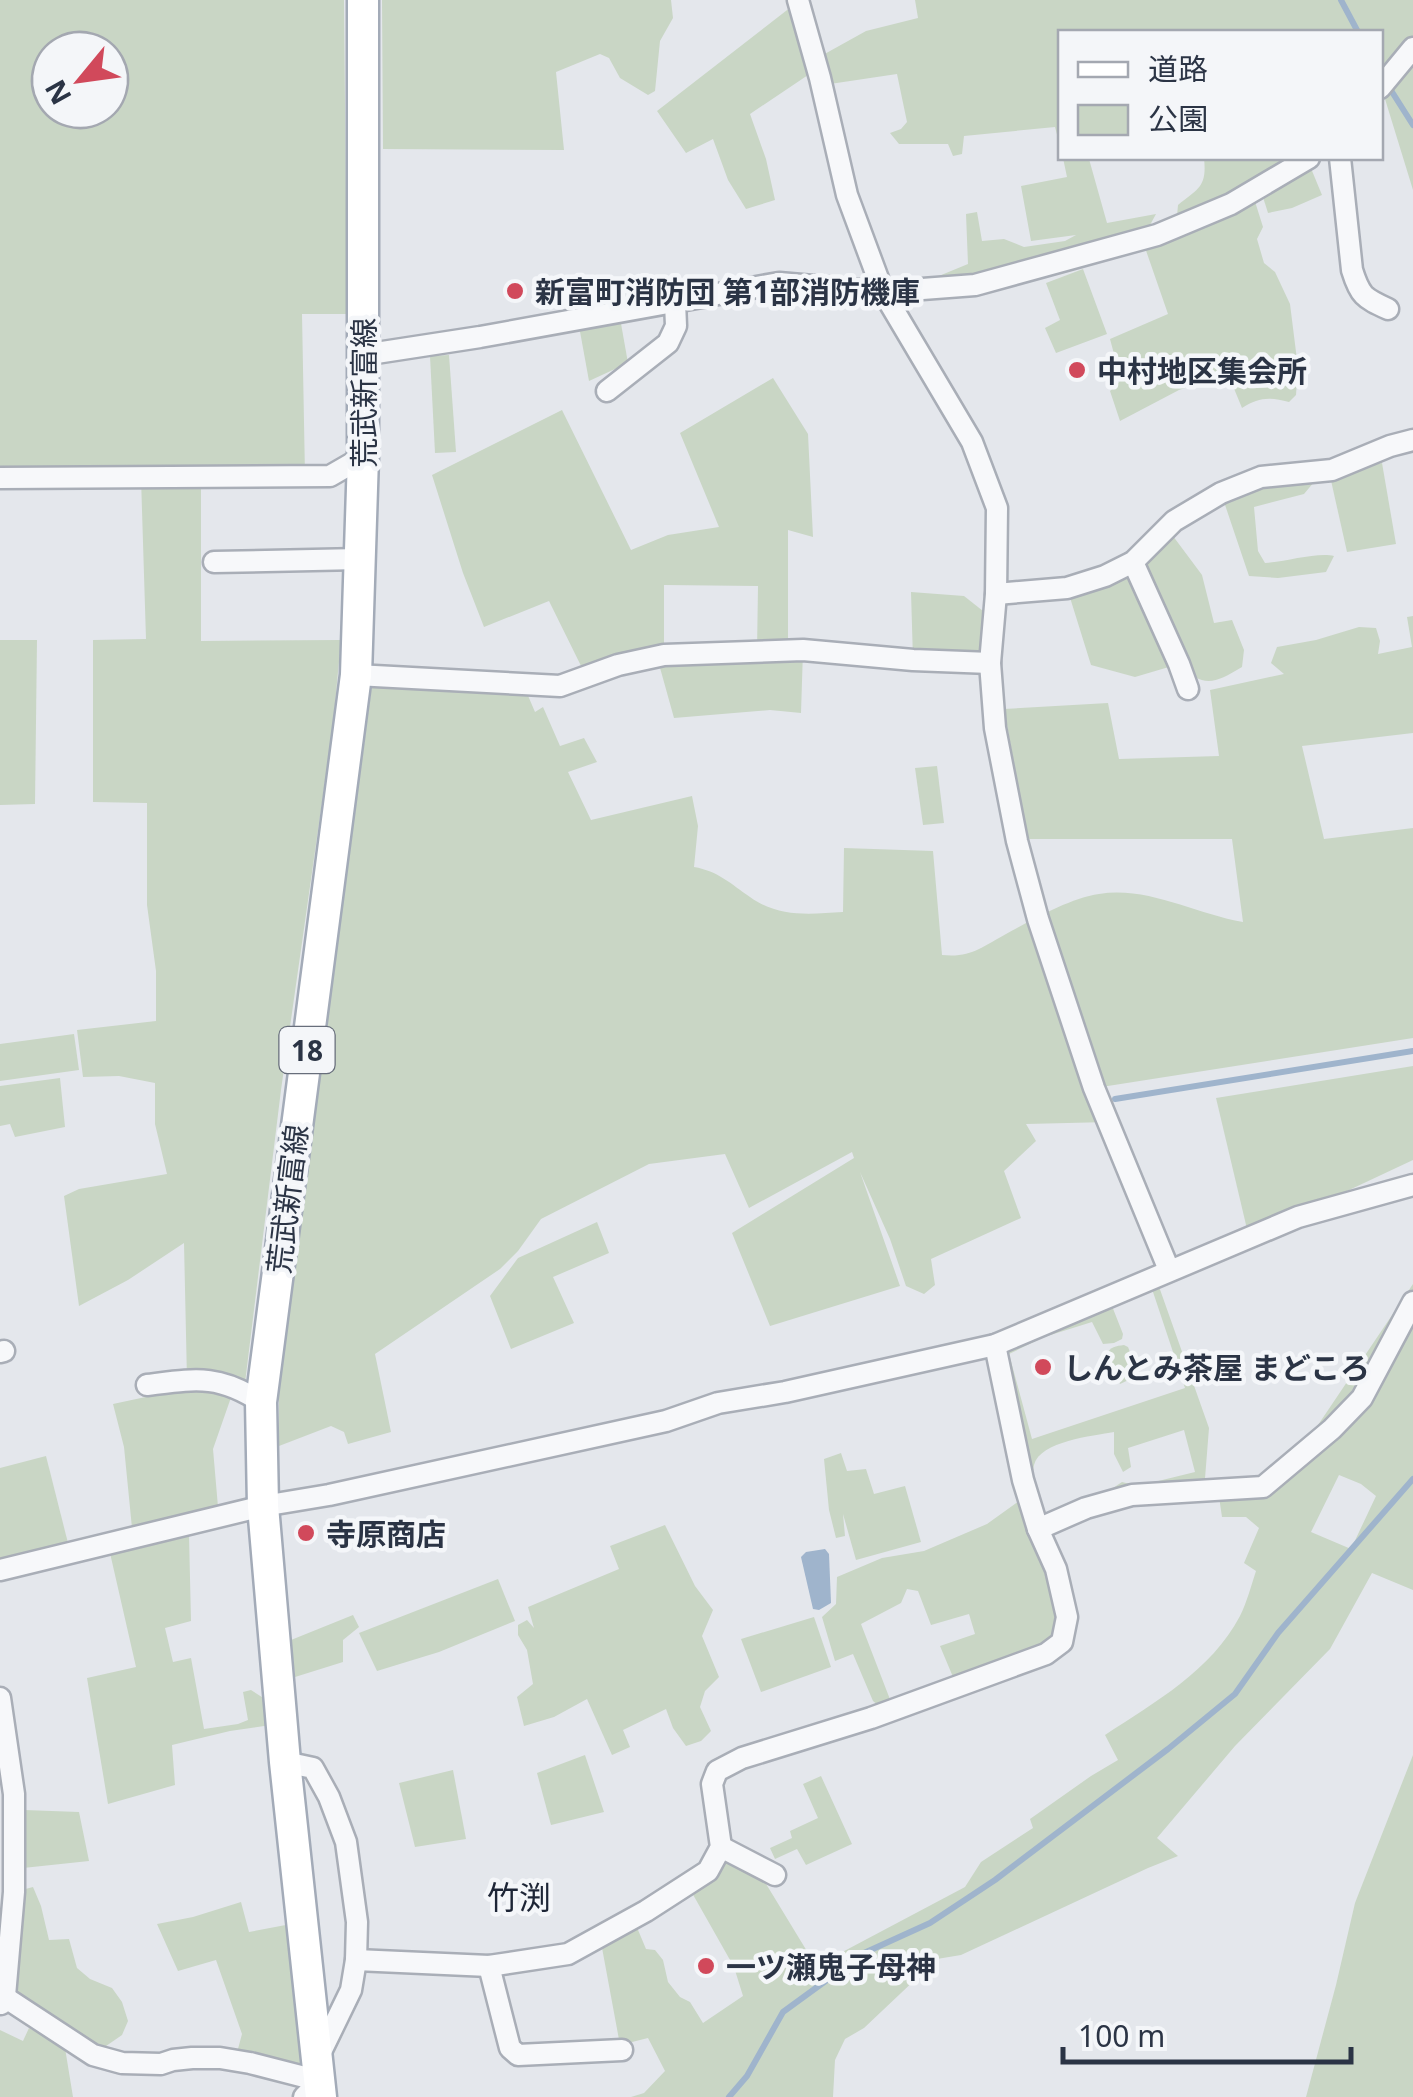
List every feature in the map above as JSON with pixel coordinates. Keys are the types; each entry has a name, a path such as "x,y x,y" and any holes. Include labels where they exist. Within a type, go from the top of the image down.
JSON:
{"main road":[{"name":"荒武新富線","path":"316,2084 263,1506 261,1402 356,675 363,457 363,0"}],"street":[{"path":"798,0 847,195 883,292 972,442 997,508 990,663 994,728 1018,845 1038,919 1094,1088 1169,1270"},
{"path":"1385,82 1413,48"},
{"path":"363,355 779,284 883,292 975,285 1157,235 1230,204 1306,160"},
{"path":"1340,160 1352,270 1366,298 1388,309"},
{"path":"608,392 668,343 676,326 675,302"},
{"path":"996,594 1067,588 1105,576 1133,562 1174,521 1221,493 1261,477 1332,470 1413,440"},
{"path":"0,478 330,476 363,457"},
{"path":"214,562 360,560"},
{"path":"1133,562 1188,689"},
{"path":"356,675 560,686 618,665 664,655 803,650 990,663"},
{"path":"0,1570 263,1506 666,1422 718,1403 995,1346 1298,1217 1413,1184"},
{"path":"1038,1529 1086,1508 1132,1496 1263,1487 1362,1398 1413,1302"},
{"path":"356,1960 490,1966 568,1954 708,1871 721,1846 712,1784 717,1771 742,1758 870,1718 1046,1654 1062,1642 1067,1617 1056,1568 1038,1529 1023,1480 995,1346"},
{"path":"147,1385 209,1380 236,1385 261,1402"},
{"path":"0,1698 14,1794 14,1892 2,1998 92,2055 122,2063 220,2058 250,2063 316,2084 352,1990 357,1922 346,1842 329,1797 314,1768 285,1762"},
{"path":"721,1846 775,1875"},
{"path":"490,1966 510,2048 518,2055 622,2050"}],"green space":[{"path":"0,0 344,0 347,314 302,314 305,476 201,478 201,641 341,640 244,1391 235,1386 213,1449 218,1507 132,1528 124,1447 113,1404 155,1395 154,1384 187,1380 184,1243 79,1306 64,1196 79,1189 167,1174 155,1124 155,1083 119,1076 83,1077 77,1030 156,1021 156,971 147,905 147,803 93,802 93,640 146,639 141,478 0,478"},
{"path":"382,0 671,0 673,18 660,41 655,91 648,95 620,78 609,58 600,54 556,72 564,150 383,149"},
{"path":"915,0 1413,0 1413,190 1383,92 1383,30 1058,30 1058,138 1055,127 964,136 962,154 953,156 948,144 899,144 890,133 907,122 897,74 830,84 821,56 866,31 918,18"},
{"path":"791,7 811,73 750,114 775,200 746,209 728,180 713,139 686,153 657,111"},
{"path":"1063,160 1089,160 1107,223 1156,214 1150,225 1123,244 975,285 934,278 968,264 966,214 977,212 982,241 1004,239 1024,247 1065,241 1076,235 1031,241 1021,186 1067,177"},
{"path":"1204,160 1306,160 1252,192 1263,227 1257,239 1264,263 1275,272 1290,304 1298,368 1296,395 1289,402 1265,399 1242,408 1228,374 1179,390 1120,421 1110,391 1121,380 1110,339 1168,314 1142,239 1186,222 1177,216 1178,205 1200,186"},
{"path":"1310,166 1322,195 1268,213 1262,194"},
{"path":"1083,269 1107,334 1056,353 1045,328 1060,320 1046,283"},
{"path":"620,318 628,363 589,381 579,326"},
{"path":"449,355 456,452 435,453 430,356"},
{"path":"773,378 808,434 813,537 788,530 788,649 803,650 801,713 770,710 674,718 657,657 586,676 549,601 484,627 432,475 562,410 631,550 668,535 719,527 680,433","holes":["664,585 758,586 757,651 664,654"]},
{"path":"1382,463 1396,544 1347,552 1330,476"},
{"path":"1309,472 1314,482 1304,494 1254,507 1258,551 1265,563 1334,556 1326,572 1278,578 1249,576 1221,493"},
{"path":"1167,528 1202,575 1214,623 1232,620 1244,650 1242,667 1216,680 1195,677 1179,664 1135,677 1091,665 1067,588 1105,576"},
{"path":"911,592 964,596 983,611 982,663 913,660"},
{"path":"1413,616 1413,733 1302,746 1324,839 1413,828 1413,1038 1095,1088 1109,1122 1026,1124 1036,1141 1004,1171 1021,1218 931,1259 935,1285 924,1294 906,1286 860,1172 900,1286 770,1326 732,1233 854,1158 852,1152 749,1208 725,1154 649,1164 541,1219 500,1269 375,1354 391,1432 348,1444 344,1432 331,1426 279,1446 279,1389 373,676 523,684 535,712 543,707 560,746 584,738 597,762 568,772 591,820 692,796 698,826 694,867 717,875 772,908 795,913 843,912 844,848 933,851 942,955 961,955 1051,910 1099,894 1153,897 1243,922 1232,839 1028,839 1004,709 1108,703 1119,759 1219,756 1210,690 1284,674 1271,663 1277,647 1359,627 1376,628 1378,654 1412,647 1407,617"},
{"path":"0,640 37,640 35,804 0,805"},
{"path":"937,766 944,823 923,825 915,768"},
{"path":"74,1034 79,1070 0,1081 0,1044"},
{"path":"1413,1066 1413,1160 1347,1191 1247,1229 1216,1098"},
{"path":"60,1078 65,1127 15,1137 10,1124 0,1126 0,1086"},
{"path":"597,1222 609,1253 553,1277 574,1323 511,1349 490,1296 518,1258"},
{"path":"1157,1281 1209,1428 1204,1491 1104,1494 1122,1482 1138,1486 1195,1472 1184,1430 1128,1448 1131,1467 1123,1472 1114,1454 1114,1432 1093,1435 1056,1445 1038,1457 1034,1478 1048,1520 1036,1522 999,1347 1110,1301 1123,1334 1114,1343 1103,1344 1092,1322 1044,1337 1009,1354 1032,1439 1185,1388 1150,1283"},
{"path":"1413,1284 1413,1590 1372,1573 1330,1649 1235,1746 1157,1838 1178,1856 961,1955 937,1959 864,2028 845,2039 835,2060 833,2097 631,2097 644,2093 665,2071 648,2038 620,2045 600,1937 633,1918 646,1949 655,1950 663,1960 668,1982 680,1997 690,2002 703,2023 743,1996 734,1967 687,1884 721,1847 754,1864 816,1966 965,1887 981,1862 1033,1828 1030,1819 1118,1760 1105,1735 1180,1684 1228,1636 1256,1571 1244,1563 1259,1528 1246,1517 1222,1517 1218,1490 1263,1487 1319,1440 1318,1425","holes":["1339,1475 1361,1484 1376,1496 1351,1549 1311,1532"]},
{"path":"1124,1345 1139,1375 1120,1384 1107,1354"},
{"path":"841,1453 847,1471 866,1469 874,1494 905,1486 921,1542 856,1560 843,1514 845,1536 836,1538 824,1459"},
{"path":"46,1456 69,1547 0,1562 0,1468"},
{"path":"1022,1499 1059,1618 1056,1635 1043,1647 953,1677 940,1646 975,1634 969,1614 931,1625 918,1591 907,1589 901,1603 861,1624 891,1702 879,1706 873,1701 853,1654 835,1661 822,1617 836,1604 837,1577 882,1558 924,1551 987,1524"},
{"path":"665,1525 695,1586 713,1610 702,1636 719,1677 705,1691 700,1707 711,1731 701,1741 686,1746 666,1709 623,1730 630,1747 612,1755 587,1699 554,1717 524,1726 517,1697 533,1684 518,1625 527,1620 534,1628 528,1607 619,1569 610,1546"},
{"path":"189,1535 191,1621 165,1628 173,1662 191,1658 204,1729 248,1720 243,1692 251,1690 268,1701 271,1725 172,1745 175,1785 108,1804 87,1678 136,1667 110,1553"},
{"path":"498,1579 515,1621 439,1652 377,1671 359,1633"},
{"path":"353,1615 359,1627 343,1640 343,1662 295,1677 291,1640"},
{"path":"814,1617 831,1667 761,1692 741,1639"},
{"path":"585,1755 604,1812 551,1825 537,1773"},
{"path":"1413,1755 1413,2097 1306,2097 1355,1903"},
{"path":"453,1770 466,1839 415,1847 399,1783"},
{"path":"821,1776 852,1844 806,1865 797,1849 775,1859 770,1848 792,1838 790,1831 818,1818 803,1784"},
{"path":"24,1810 79,1812 89,1861 23,1868"},
{"path":"33,1887 49,1940 69,1939 77,1968 90,1979 112,1988 122,2002 128,2021 122,2035 93,2055 5,1996 14,1892"},
{"path":"241,1902 249,1932 291,1924 308,2077 235,2060 242,2034 216,1960 178,1971 157,1924"},
{"path":"29,2028 65,2048 73,2097 0,2097 0,2030 23,2041"}],"water":[{"path":"825,1549 829,1554 831,1603 819,1610 813,1609 801,1557 806,1552"}],"waterway":[{"path":"1341,0 1357,30"},
{"path":"1387,84 1413,125"},
{"path":"1115,1099 1413,1051"},
{"path":"729,2097 747,2076 783,2012 864,1953 930,1923 995,1880 1235,1694 1278,1633 1413,1479"}],"place":[{"name":"新富町消防団 第1部消防機庫","path":"515,291"},
{"name":"中村地区集会所","path":"1077,370"},
{"name":"しんとみ茶屋 まどころ","path":"1043,1367"},
{"name":"寺原商店","path":"306,1533"},
{"name":"一ツ瀬鬼子母神","path":"706,1966"}],"district":[{"name":"竹渕","path":"519,1896"}]}
